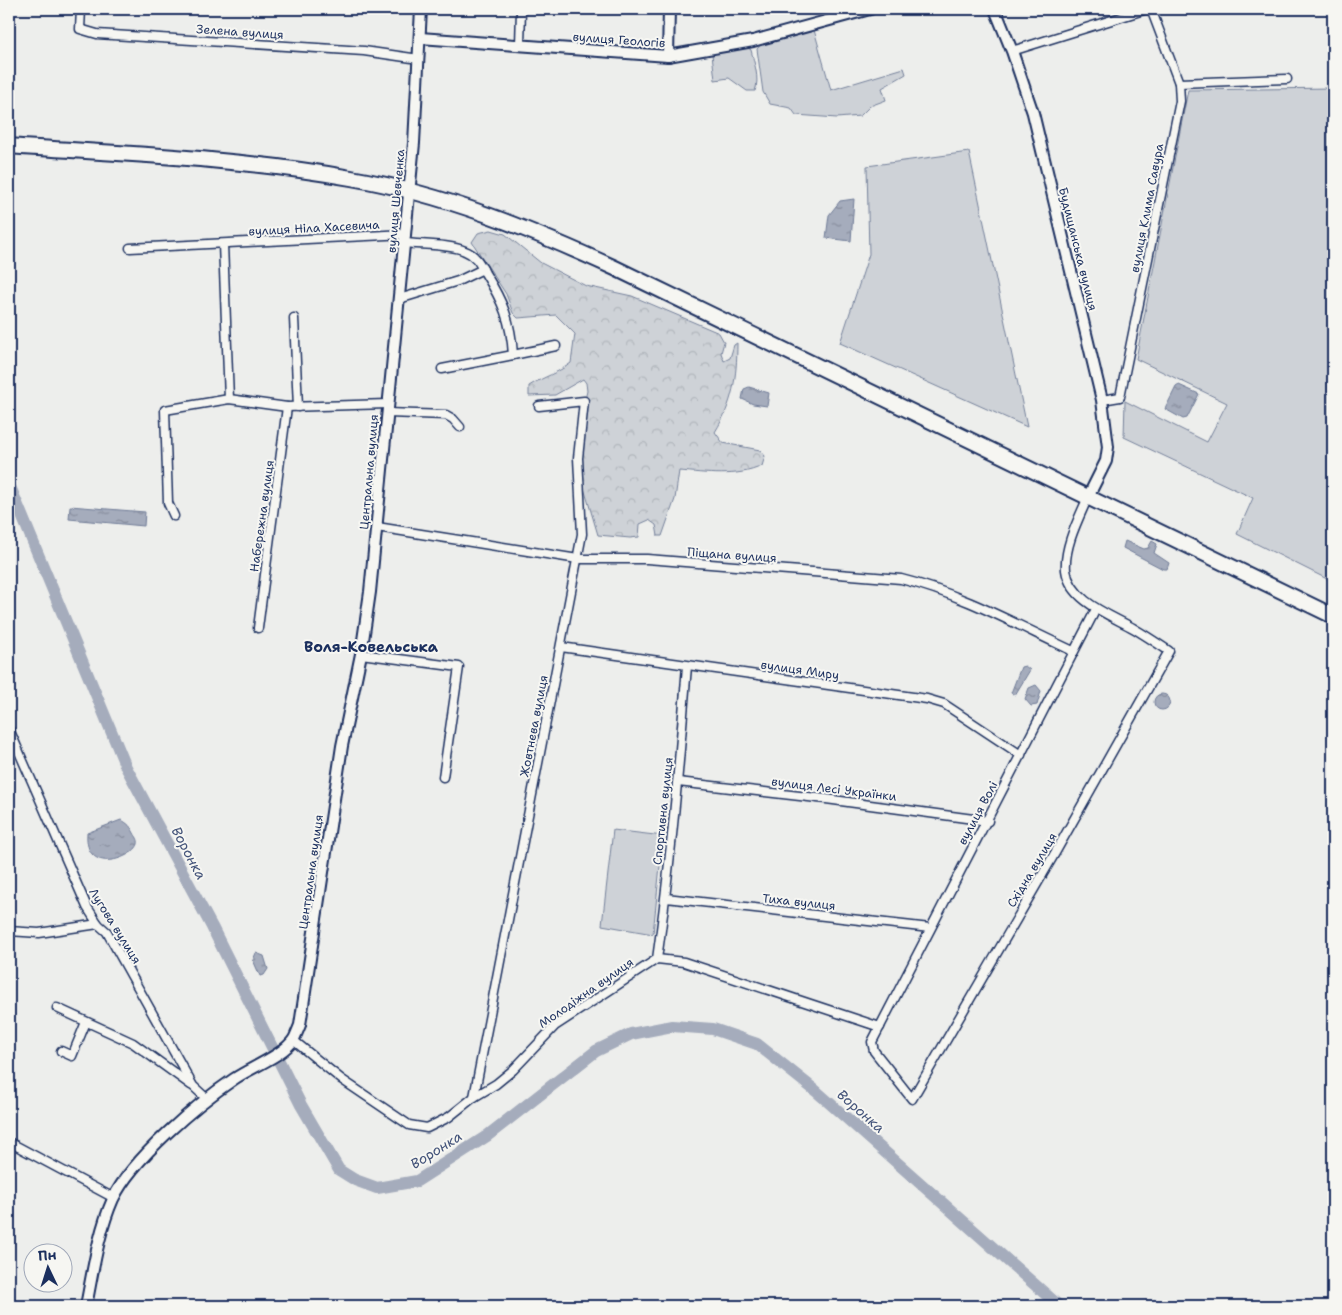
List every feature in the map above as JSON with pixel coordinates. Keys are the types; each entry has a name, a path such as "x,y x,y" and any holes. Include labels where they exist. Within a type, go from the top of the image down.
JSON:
{"highway":[{"path":"9,146 175,158 300,170 353,178 465,207 544,236 1333,616"}],"street":[{"name":"Зелена вулиця","path":"81,9 80,29 97,34 364,51 419,59"},
{"name":"вулиця Шевченка","path":"388,404 409,191 421,9"},
{"path":"520,45 521,9"},
{"path":"668,56 669,9"},
{"name":"Будищанська вулиця","path":"995,9 1012,51 1033,113 1102,400 1108,447 1106,461 1088,497"},
{"path":"1012,51 1146,9"},
{"name":"вулиця Клима Савура","path":"1102,400 1120,397 1180,101 1179,83 1151,9"},
{"name":"вулиця Геологів","path":"420,38 668,56 753,41 864,10"},
{"path":"1179,83 1287,79"},
{"name":"вулиця Ніла Хасевича","path":"130,248 405,238 463,250 474,255 501,298 507,312 513,355"},
{"path":"223,244 230,400"},
{"path":"399,299 458,281 483,269"},
{"path":"294,318 298,407"},
{"path":"442,369 556,346"},
{"path":"174,516 168,503 165,410 230,400 287,407 388,404 446,415 460,427"},
{"name":"Жовтнева вулиця","path":"474,1098 578,559 582,524 578,458 584,401 539,406"},
{"name":"Центральна вулиця","path":"86,1306 104,1225 114,1198 134,1169 182,1119 206,1098 283,1049 293,1040 300,1025 308,983 342,746 361,654 377,527 388,404"},
{"name":"Набережна вулиця","path":"258,628 287,407"},
{"path":"1088,497 1076,527 1066,569 1070,582 1096,609"},
{"name":"Піщана вулиця","path":"377,527 578,559 647,559 901,579 930,586 959,598 1073,651"},
{"name":"вулиця Волі","path":"912,1099 874,1051 872,1042 1096,609"},
{"name":"Східна вулиця","path":"912,1099 1056,853 1169,651 1096,609"},
{"name":"вулиця Миру","path":"561,647 927,699 944,704 1021,755"},
{"path":"361,654 459,667 443,777"},
{"name":"Спортивна вулиця","path":"657,959 666,898 678,782 687,666"},
{"name":"Лугова вулиця","path":"9,729 87,908 98,924 107,932 193,1086 206,1098"},
{"name":"вулиця Лесі Українки","path":"678,782 826,799 988,821"},
{"name":"Тиха вулиця","path":"666,898 930,928"},
{"path":"9,931 39,933 98,924"},
{"path":"657,959 684,962 880,1028"},
{"name":"Молодіжна вулиця","path":"293,1040 341,1079 417,1128 427,1128 442,1122 514,1070 539,1040 555,1026 657,959"},
{"path":"57,1008 133,1043 193,1086"},
{"path":"61,1051 72,1056 86,1022"},
{"path":"9,1142 114,1198"}],"green space":[{"path":"814,30 831,90 904,68 906,74 882,88 886,100 870,106 860,116 837,118 796,115 791,108 770,104 763,92 757,49 763,42"},
{"path":"747,47 751,50 756,70 757,81 755,91 747,91 729,78 715,80 712,54"},
{"path":"1333,88 1333,582 1237,534 1253,498 1124,437 1125,401 1207,442 1227,403 1136,359 1188,90"},
{"path":"969,152 1027,427 840,343 869,254 867,166"},
{"path":"491,230 505,234 541,263 586,286 632,296 719,333 724,342 721,353 724,361 730,358 734,345 737,343 733,389 726,411 715,432 723,443 760,450 765,456 762,466 752,470 732,473 679,471 675,499 662,536 658,536 656,525 649,520 640,524 639,537 598,535 581,478 582,412 587,391 586,383 583,379 555,395 529,396 529,386 571,363 575,334 556,315 518,318 513,313 506,294 472,242 478,233"},
{"path":"613,830 663,836 653,934 602,925"}],"water":[{"path":"854,199 851,241 826,238 829,215 840,201"},
{"path":"1179,385 1199,394 1187,418 1183,419 1165,409 1176,387"},
{"path":"749,387 769,393 767,406 753,404 742,399 744,389"},
{"path":"70,506 145,512 144,526 69,519"},
{"path":"1125,541 1144,549 1148,548 1152,541 1157,544 1154,553 1169,563 1167,569 1163,569 1123,548"},
{"path":"1025,666 1030,670 1015,695 1011,693 1021,667"},
{"path":"1036,685 1041,691 1037,705 1031,706 1025,699 1029,688"},
{"path":"1162,694 1168,696 1170,702 1168,708 1162,710 1156,708 1154,702 1156,696"},
{"path":"121,820 129,825 137,838 138,844 135,849 119,858 110,860 101,860 93,855 88,847 87,833"},
{"path":"256,953 264,956 268,969 264,975 260,976 253,960"}],"waterway":[{"name":"Воронка","path":"9,484 126,767 212,927 301,1105 339,1170 355,1180 377,1188 417,1181 487,1136 596,1051 631,1034 672,1026 713,1029 757,1044 816,1091 1059,1306"}],"district":[{"name":"Воля-Ковельська","path":"371,647"}]}
